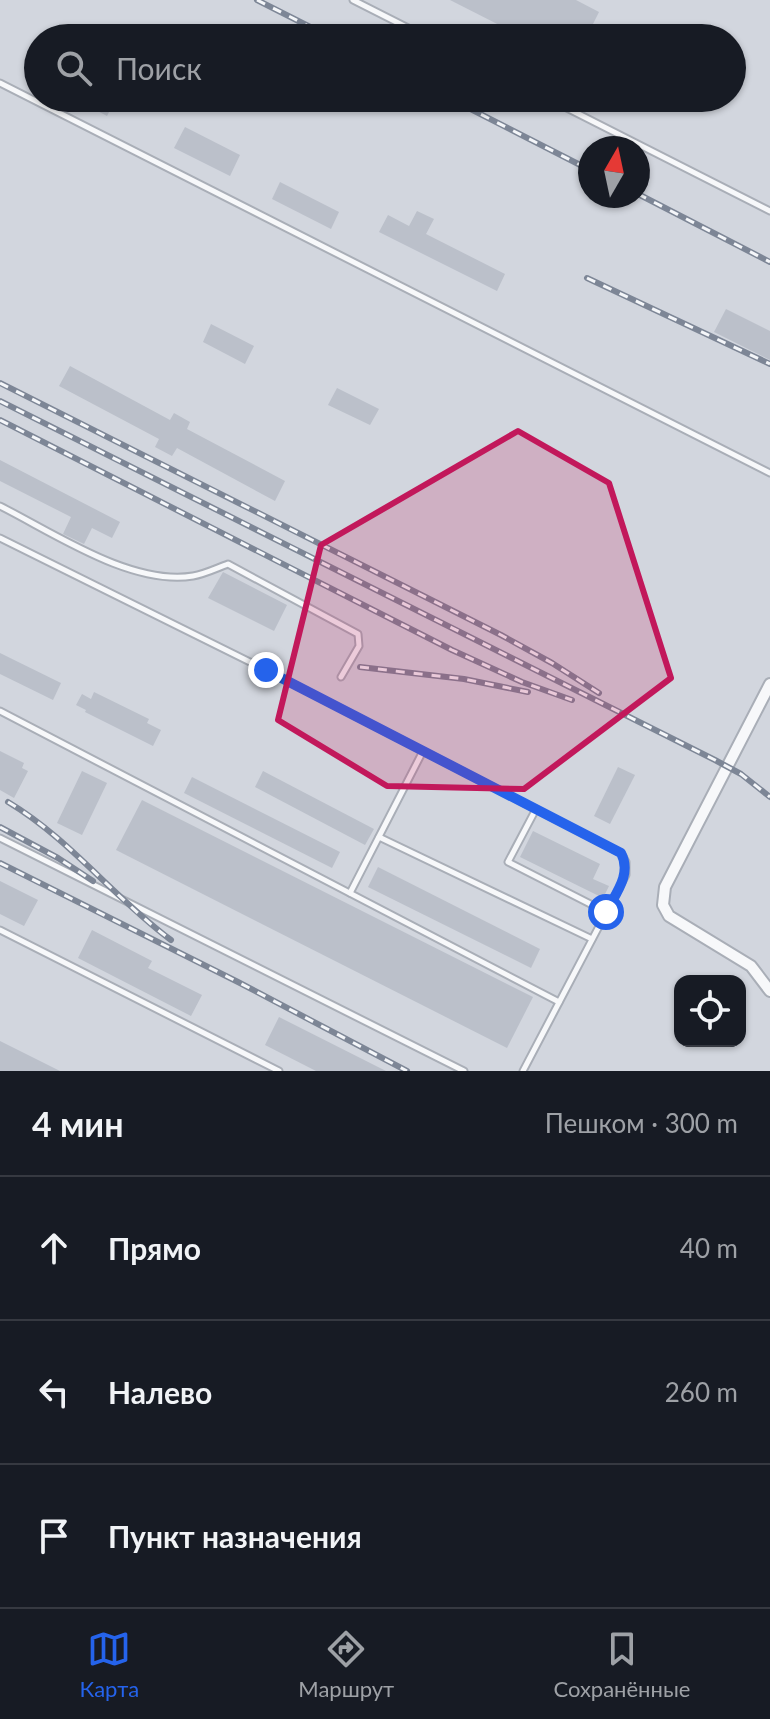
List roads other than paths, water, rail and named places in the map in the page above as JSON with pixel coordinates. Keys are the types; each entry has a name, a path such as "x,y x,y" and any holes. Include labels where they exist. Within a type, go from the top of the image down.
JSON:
{"street":[{"path":"770,684 665,887 663,905 669,916 751,966 770,991"}],"lane":[{"path":"353,0 400,24"},
{"path":"0,83 24,95"},
{"path":"57,112 770,473"},
{"path":"575,112 770,211"},
{"path":"0,506 124,569 158,575 194,576 228,564 358,634 359,646 341,677"},
{"path":"0,538 621,853 626,862 626,875 523,1071"},
{"path":"0,711 559,1002"},
{"path":"350,893 423,751"},
{"path":"536,809 508,862 606,912"},
{"path":"379,837 592,939"},
{"path":"0,838 464,1071"},
{"path":"0,930 279,1071"}],"railway":[{"path":"257,0 304,24"},
{"path":"476,112 578,164"},
{"path":"650,200 770,262"},
{"path":"587,278 770,364"},
{"path":"0,383 501,635 599,693"},
{"path":"0,401 715,760 741,774 770,797"},
{"path":"0,420 452,650 522,682 572,700"},
{"path":"360,667 464,679 528,692"},
{"path":"8,802 51,833 171,940"},
{"path":"0,827 93,881"},
{"path":"0,863 407,1071"}]}
